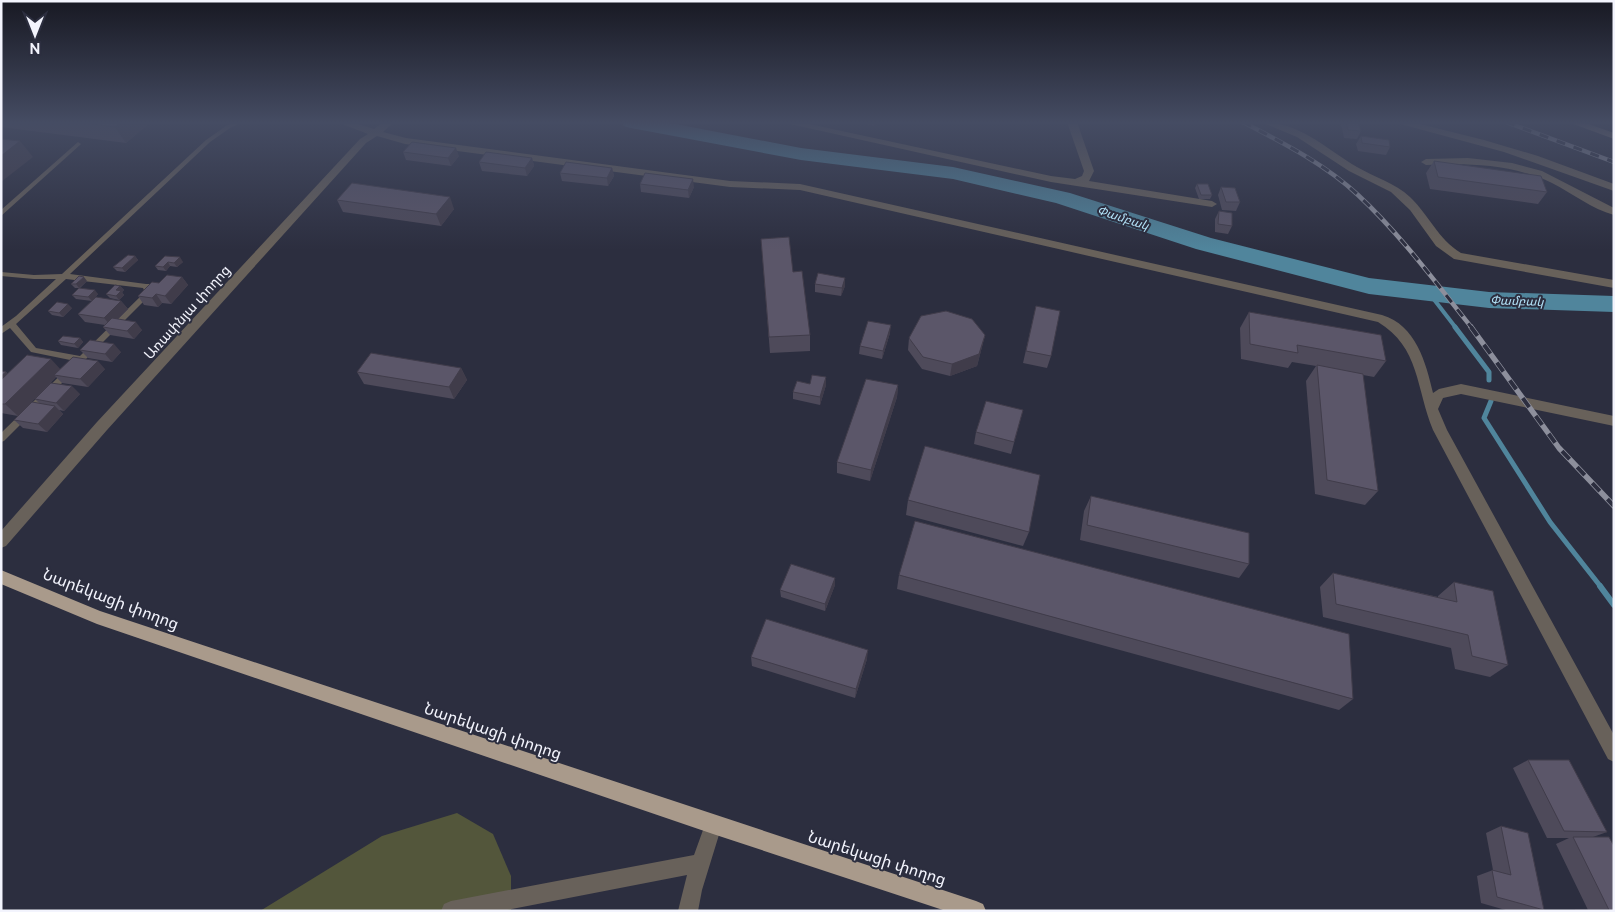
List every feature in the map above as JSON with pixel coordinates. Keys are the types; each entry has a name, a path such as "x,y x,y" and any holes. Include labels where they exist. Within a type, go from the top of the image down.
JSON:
{"highway":[{"name":"Նարեկացի փողոց","path":"1,577 97,618 712,825 887,880 976,911"}],"street":[{"name":"Առափնյա փողոց","path":"1,542 102,426 341,165"},
{"path":"583,165 730,184 800,187 1382,319 1397,326 1413,346 1431,409 1444,438 1614,753"},
{"path":"986,165 1051,179 1212,204"},
{"path":"1076,182 1087,178 1089,170 1087,165"},
{"path":"1347,165 1391,188 1408,201 1437,242 1458,256 1614,284"},
{"path":"1485,165 1522,168 1538,173 1614,212"},
{"path":"1552,165 1614,188"},
{"path":"1431,409 1440,394 1461,389 1614,421"},
{"path":"688,911 712,825"},
{"path":"452,911 700,863"}],"lane":[{"path":"1,214 55,165"},
{"path":"1,331 64,276 184,165"},
{"path":"1,274 34,277 64,276 146,286 149,292 1,439"},
{"path":"10,324 34,350 80,359"}],"green space":[{"path":"457,813 493,834 511,876 511,911 260,911 382,836"}],"building":[{"path":"499,165 527,165 525,168"},
{"path":"565,165 586,165 612,168 607,178 560,173"},
{"path":"1435,165 1459,165 1541,176 1547,192 1438,177"},
{"path":"645,173 693,179 688,190 640,184"},
{"path":"352,183 450,197 436,214 337,200"},
{"path":"1197,184 1208,184 1212,195 1201,195"},
{"path":"1221,187 1235,188 1240,202 1226,202"},
{"path":"1219,211 1232,213 1232,226 1218,224"},
{"path":"789,237 793,272 802,271 810,335 769,337 761,239"},
{"path":"128,255 135,256 122,268 113,267"},
{"path":"165,256 180,257 174,263 168,262 163,267 155,266"},
{"path":"818,273 845,278 842,288 815,284"},
{"path":"167,275 182,277 165,296 156,294 152,298 138,296 152,282 159,283"},
{"path":"79,276 84,277 76,284 71,284"},
{"path":"115,285 120,286 116,290 121,291 116,296 106,294"},
{"path":"79,288 95,290 88,297 72,295"},
{"path":"96,297 121,301 104,318 78,314"},
{"path":"57,302 68,304 59,313 48,311"},
{"path":"1036,306 1060,311 1051,356 1026,351"},
{"path":"946,311 972,319 985,335 979,354 952,364 923,357 909,338 921,316"},
{"path":"1249,312 1381,335 1386,361 1297,345 1298,353 1250,344"},
{"path":"112,318 136,322 127,331 103,327"},
{"path":"868,321 891,325 883,351 860,346"},
{"path":"63,336 80,338 74,344 58,341"},
{"path":"90,340 114,344 105,354 80,350"},
{"path":"371,353 461,368 449,387 357,372"},
{"path":"27,355 51,359 5,404 1,404 1,380"},
{"path":"73,357 98,361 80,379 54,375"},
{"path":"1317,365 1363,374 1378,491 1327,480"},
{"path":"812,375 826,377 820,397 793,392 797,381 810,384"},
{"path":"866,379 898,385 871,470 837,462"},
{"path":"51,383 72,386 56,403 35,399"},
{"path":"986,401 1023,410 1014,442 976,432"},
{"path":"32,402 55,406 38,424 14,420"},
{"path":"925,446 1040,475 1029,532 908,500"},
{"path":"1091,496 1249,533 1249,564 1087,525"},
{"path":"915,521 1349,634 1353,699 899,575"},
{"path":"791,564 835,578 825,604 780,590"},
{"path":"1333,573 1457,602 1454,582 1493,591 1508,665 1472,656 1468,635 1336,604"},
{"path":"766,619 868,650 856,689 751,657"},
{"path":"1528,760 1569,760 1607,832 1564,831"},
{"path":"1501,826 1528,833 1544,910 1497,897 1492,870 1511,875"},
{"path":"1573,837 1609,837 1614,846 1614,911 1575,911 1609,910"}],"waterway":[{"name":"Փամբակ","path":"885,165 953,173 1062,198 1204,244 1369,286 1489,300 1614,304"},
{"path":"1429,293 1456,328"},
{"path":"1455,327 1489,372 1489,380"},
{"path":"1491,401 1484,418 1550,522 1601,587"},
{"path":"1600,586 1614,605"}],"railway":[{"path":"1319,165 1332,173 1374,210 1472,328"},
{"path":"1471,327 1559,448 1614,506"}]}
